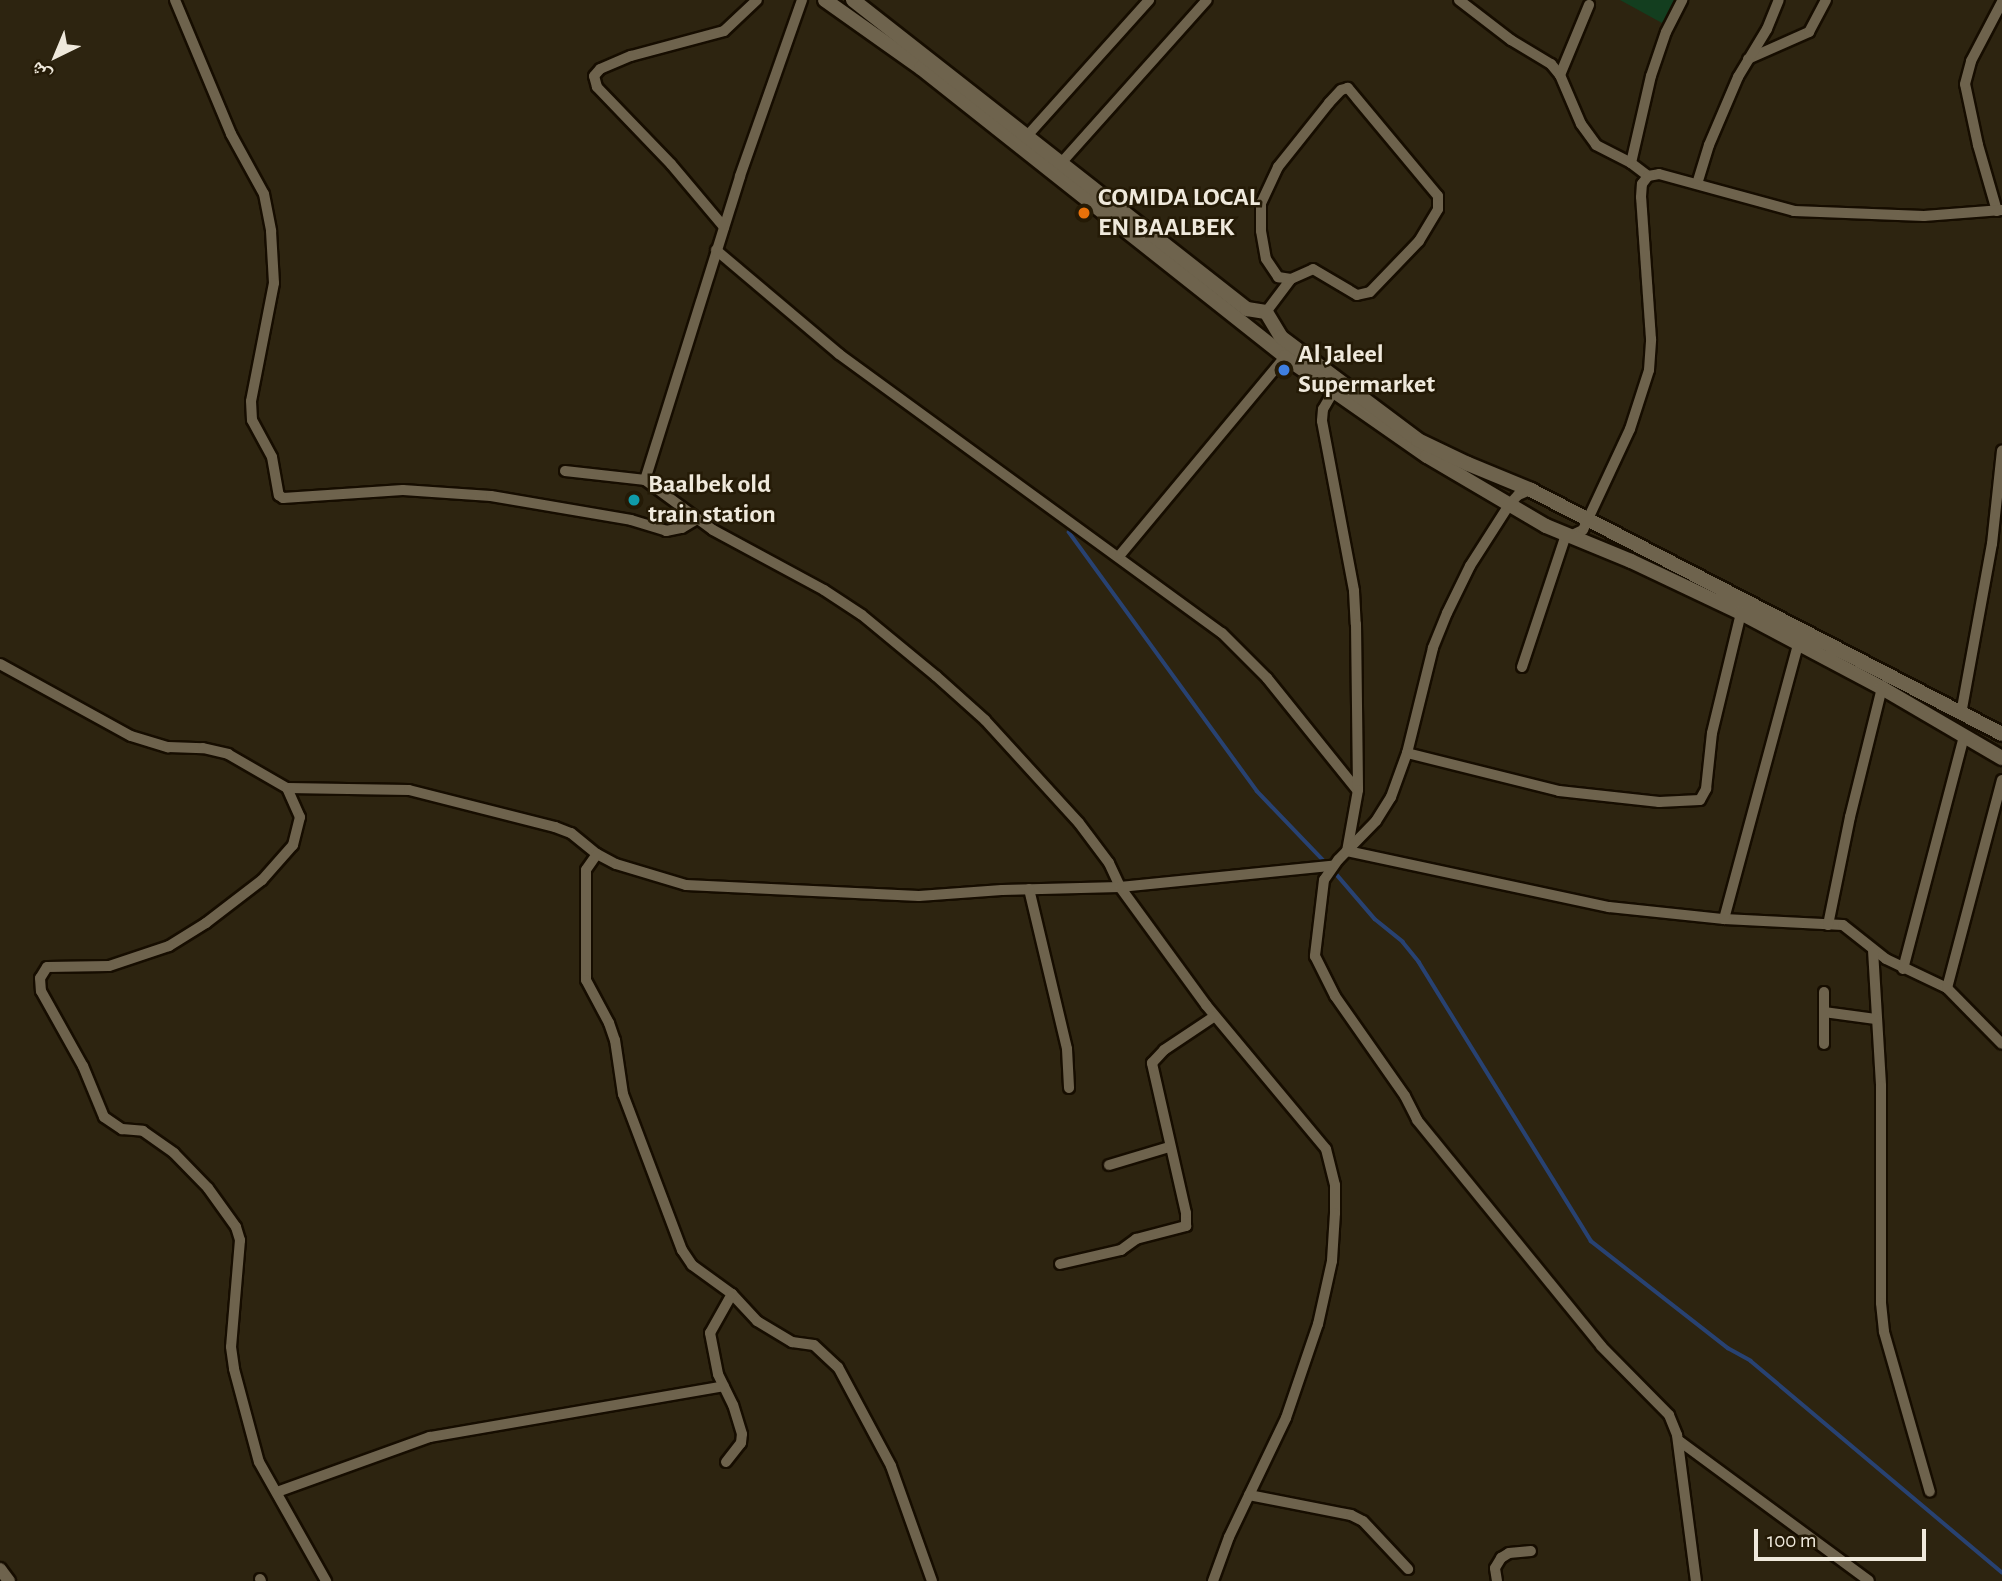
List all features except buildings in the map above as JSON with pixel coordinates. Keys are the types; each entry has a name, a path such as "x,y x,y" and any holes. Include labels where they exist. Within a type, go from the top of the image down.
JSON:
{"main road":[{"path":"825,0 913,62 1285,357 1427,456 1509,505 1568,536 1631,561 1741,613 2001,755"},
{"path":"857,1 1247,310 1266,312 1281,337 1418,440 1531,490 2002,734"}],"street":[{"path":"175,0 231,134 264,194 271,230 274,283 251,401 252,420 272,457 279,495 283,498 403,490 491,496 631,520 666,531 674,531 697,519"},
{"path":"724,227 671,164 597,87 594,76 600,69 631,57 724,31 737,23 757,0"},
{"path":"645,480 716,250 802,0"},
{"path":"1027,136 1149,0"},
{"path":"1062,162 1207,0"},
{"path":"1460,0 1511,40 1544,59 1560,75 1581,124 1591,139 1602,150 1631,163 1648,176"},
{"path":"1631,163 1651,76 1666,32 1682,0"},
{"path":"1697,184 1713,135 1779,0"},
{"path":"1748,59 1809,32 1826,0"},
{"path":"1522,667 1568,536 1583,530 1630,429 1649,370 1651,339 1642,184 1648,176 1660,174 1794,211 1923,216 1999,210 1978,145 1965,84 1971,61 2002,2"},
{"path":"1560,75 1589,5"},
{"path":"1266,312 1292,279 1312,269 1357,295 1370,292 1419,241 1438,209 1438,196 1348,88 1341,90 1329,103 1278,167 1261,203 1261,231 1266,259 1278,277 1292,279"},
{"path":"716,250 839,354 1205,618 1246,653 1358,790"},
{"path":"1120,555 1285,357"},
{"path":"1333,392 1323,409 1322,421 1354,591 1358,790 1347,851"},
{"path":"1961,714 1992,544 2002,451"},
{"path":"565,471 645,480 697,519 840,600 936,676 985,720 1079,823 1109,863 1120,887 1215,1016 1326,1149 1335,1185 1332,1261 1318,1324 1286,1418 1229,1537 1213,1581"},
{"path":"1531,490 1518,495 1509,505 1470,566 1442,625 1433,648 1407,753 1385,807 1332,866 1324,880 1314,946 1315,956 1335,996 1405,1096 1417,1120 1601,1346 1669,1415 1678,1440 1696,1581"},
{"path":"1407,753 1559,791 1659,802 1700,800 1706,789 1712,733 1741,613"},
{"path":"1724,919 1798,644"},
{"path":"0,664 131,736 168,747 203,748 228,754 288,788 410,790 555,827 571,833 597,854 616,864 686,885 919,896 1120,887 1332,866"},
{"path":"1828,925 1850,817 1882,688"},
{"path":"1903,969 1964,737"},
{"path":"1947,988 2002,780"},
{"path":"288,788 300,817 293,845 262,880 206,923 169,946 109,966 47,967 40,978 41,991 83,1066 95,1101 104,1117 122,1129 143,1131 174,1153 208,1188 236,1227 240,1240 232,1358 260,1462 326,1581"},
{"path":"1347,851 1609,907 1847,928 1903,969 1947,988 2002,1044"},
{"path":"597,854 586,870 586,980 609,1023 615,1040 623,1094 682,1250 692,1265 732,1294 772,1332 792,1342 814,1345 838,1367 891,1466 932,1581"},
{"path":"1029,889 1067,1049 1069,1088"},
{"path":"1874,950 1881,1086 1880,1280 1884,1332 1930,1492"},
{"path":"1824,992 1824,1044"},
{"path":"1824,1012 1876,1019"},
{"path":"1060,1264 1110,1253 1129,1246 1136,1239 1185,1226 1185,1213 1152,1063 1164,1050 1215,1016"},
{"path":"1109,1165 1169,1147"},
{"path":"726,1462 741,1443 742,1434 718,1374 710,1333 732,1294"},
{"path":"277,1492 430,1437 724,1386"},
{"path":"1678,1440 1869,1581"},
{"path":"1249,1495 1351,1515 1363,1521 1408,1569"},
{"path":"1497,1581 1495,1568 1501,1558 1509,1553 1531,1551"},
{"path":"0,1569 9,1581"}],"green space":[{"path":"1620,0 1678,0 1662,23"}],"waterway":[{"path":"1069,532 1257,791 1327,864"},
{"path":"1332,869 1375,919 1403,942 1419,962 1591,1241 1728,1348 1751,1361 2002,1572"}],"place":[{"name":"COMIDA LOCAL EN BAALBEK","path":"1084,213"},
{"name":"Al Jaleel Supermarket","path":"1284,370"},
{"name":"Baalbek old train station","path":"634,500"}]}
